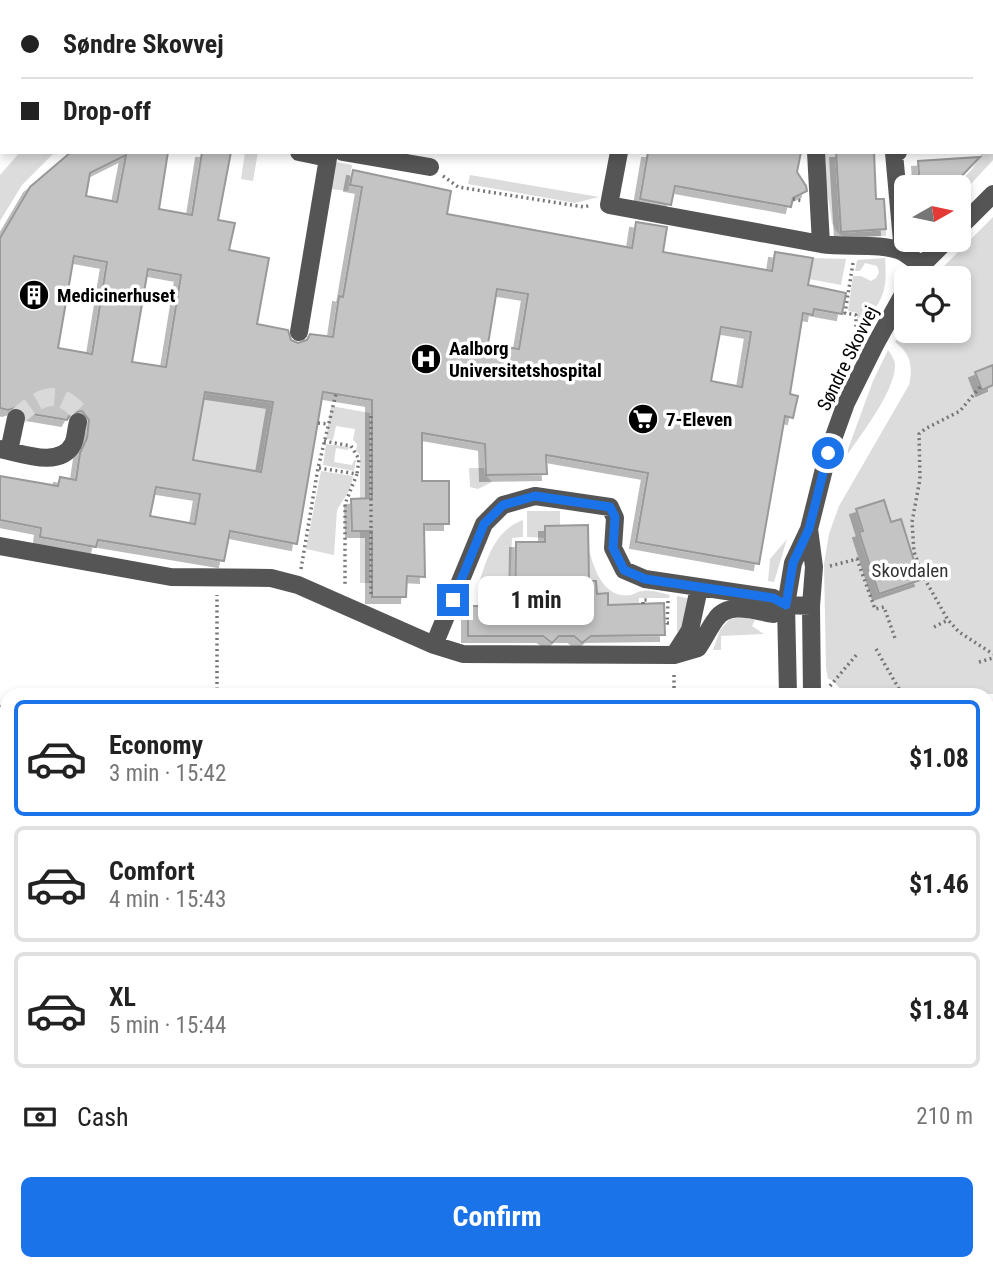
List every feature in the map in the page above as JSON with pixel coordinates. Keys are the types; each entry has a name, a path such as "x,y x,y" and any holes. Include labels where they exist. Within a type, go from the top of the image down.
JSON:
{"street":[{"path":"299,332 338,154 430,167"},
{"path":"619,154 609,205 821,244 894,249"},
{"path":"816,154 821,244"},
{"path":"894,154 896,175"},
{"path":"971,216 993,194"},
{"path":"923,266 936,252"},
{"name":"Søndre Skovvej","path":"788,688 786,605 793,563 809,529 828,453 846,402 894,311"},
{"path":"16,418 4,450 43,457 57,457 73,444 78,422"},
{"path":"434,645 484,524 503,505 535,496 610,507 615,517 613,548 624,570 645,579 773,598 786,605 811,606"},
{"name":"Søndre Skovvej","path":"809,529 814,567 811,606 812,688"},
{"path":"0,546 172,578 271,578 298,585 434,645 463,654 674,660 698,648 723,611 732,608 774,614 786,605"},
{"path":"674,660 690,630 699,588"}],"path":[{"path":"430,167 458,187 584,208 597,203 609,205"},
{"path":"856,247 845,313 856,315 856,327"},
{"path":"980,387 960,411 919,434 920,479 912,522 914,552 923,576 948,620 959,632 993,656"},
{"path":"298,585 323,441 336,394"},
{"path":"371,416 371,617"},
{"path":"318,423 328,425"},
{"path":"323,441 351,446 359,459 357,474 345,504 345,606"},
{"path":"318,468 357,474"},
{"path":"842,563 857,559 875,609 884,607 896,641"},
{"path":"217,576 217,688"},
{"path":"643,604 643,600 655,599"},
{"path":"668,599 667,623 674,623"},
{"path":"934,626 948,620"},
{"path":"876,649 899,688"},
{"path":"830,686 858,653"},
{"path":"979,662 993,656"},
{"path":"674,660 674,688"}],"green space":[{"path":"18,154 53,154 22,185 0,221 0,175"},
{"path":"245,154 258,154 253,181 241,179"},
{"path":"821,154 836,154 841,232 886,229 886,236 843,237 832,223"},
{"path":"982,154 993,154 993,160 971,184 971,175 966,175"},
{"path":"335,162 352,165 348,191 330,189"},
{"path":"470,175 599,197 575,203 468,184"},
{"name":"Skovdalen","path":"993,217 993,688 840,688 828,679 824,564 829,534 839,506 909,385 911,372 904,351 896,343 971,343 971,266 944,266 958,252 971,252 971,239"},
{"path":"813,258 846,259 841,285 809,279"},
{"path":"885,258 886,277 881,297 868,320 857,318 858,313 848,311 853,276 861,276 871,281 879,272 877,266 865,263 860,271 855,271 857,260"},
{"path":"888,350 895,365 889,388 844,460 873,381"},
{"path":"278,371 251,535 230,532 241,468 175,456 205,392"},
{"path":"331,406 370,413 370,583 360,583 360,455 353,440 355,429 336,426 333,440 326,439"},
{"path":"326,444 349,447 348,450 336,448 334,462 352,465 356,460 354,471 323,465"},
{"path":"469,468 486,468 486,475 492,482 478,489 470,487"},
{"path":"321,471 353,476 350,489 337,510 334,555 306,549"},
{"path":"527,511 560,511 560,526 545,526 545,538 527,537"},
{"path":"523,520 523,537 512,538 510,587 478,586 498,539 505,531"},
{"path":"787,539 774,582 768,581 770,559"},
{"path":"588,544 600,579 613,592 631,595 652,591 670,595 669,598 639,598 639,604 608,605 608,594 597,594 589,581"},
{"path":"677,596 690,599 682,628 677,632"},
{"path":"744,617 755,620 752,626 764,634 721,636 721,650 713,650 720,630 730,619"}],"building":[{"path":"69,154 168,154 159,209 192,215 202,154 231,154 218,220 235,223 229,250 269,258 257,324 288,330 291,340 298,343 307,340 310,334 333,337 339,296 343,297 362,187 350,185 353,170 451,191 447,214 632,248 636,222 667,227 663,252 772,271 775,252 813,258 808,285 846,293 842,314 814,309 813,315 803,313 790,394 798,396 793,418 785,416 759,564 636,542 648,473 546,455 547,474 486,475 485,444 422,433 422,481 449,481 449,524 424,524 425,577 407,576 406,597 372,597 372,531 352,531 351,499 372,498 372,400 323,392 297,544 230,531 224,561 98,540 96,547 40,537 41,528 0,520 0,476 58,486 60,477 76,480 89,420 82,411 71,413 67,420 26,413 18,407 8,410 0,408 0,238 30,187","holes":["126,155 117,202 86,196 90,173","74,256 107,262 92,354 58,348","148,269 181,275 166,367 132,362","497,289 528,294 519,349 488,344","721,327 751,332 742,387 711,381","205,392 273,402 261,472 193,460","156,487 200,494 195,524 150,516"]},
{"path":"648,154 801,154 797,172 807,191 793,198 791,207 675,186 671,205 640,199"},
{"path":"836,154 874,154 876,199 884,199 886,229 841,232"},
{"path":"980,157 963,175 919,175 918,161"},
{"path":"993,365 993,385 982,390 975,372"},
{"path":"884,500 891,522 901,519 920,580 879,594 859,532 863,531 856,509"},
{"path":"588,525 589,581 596,581 597,594 608,593 608,605 664,603 665,635 591,636 582,643 574,636 559,636 552,643 543,636 468,636 468,606 515,606 516,542 545,542 545,526"}],"tunnel":[{"path":"16,418 40,400 55,397 63,399 79,412 78,422"}],"place":[{"name":"Medicinerhuset","path":"34,295"},
{"name":"Aalborg Universitetshospital","path":"426,359"},
{"name":"7-Eleven","path":"643,419"}],"route":[{"path":"453,600 484,524 503,505 535,496 610,507 615,517 613,548 624,570 645,579 773,598 786,605 793,563 809,529 828,453"}]}
